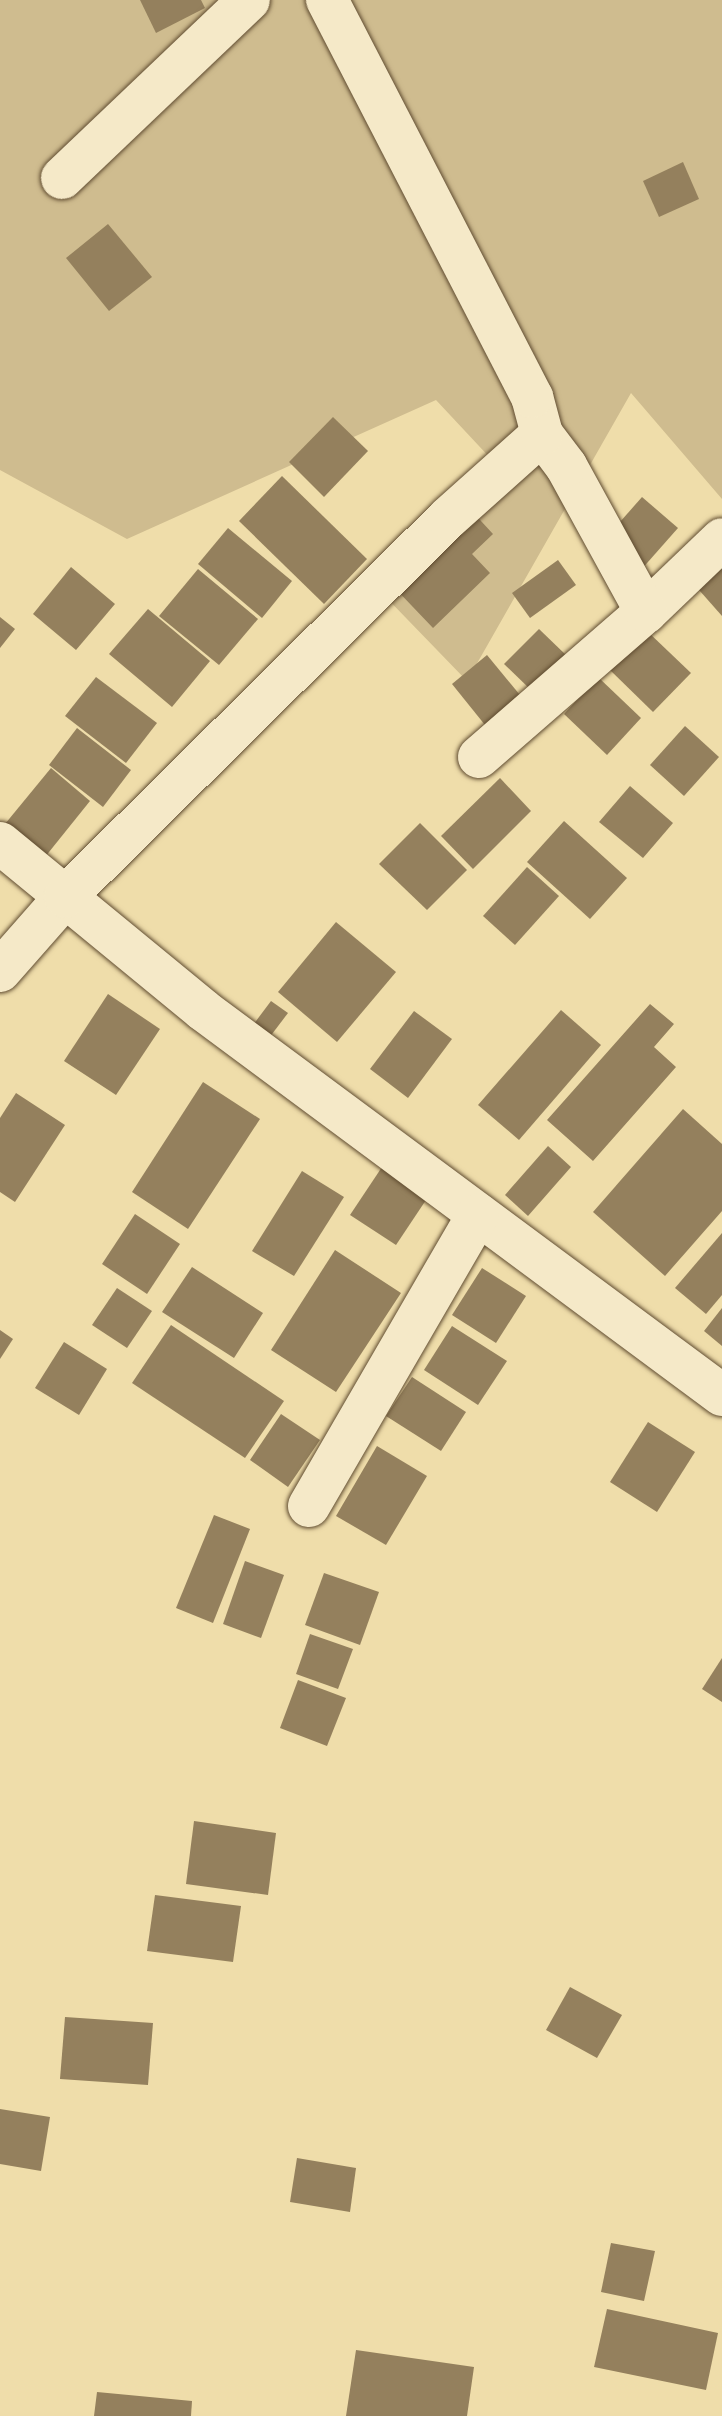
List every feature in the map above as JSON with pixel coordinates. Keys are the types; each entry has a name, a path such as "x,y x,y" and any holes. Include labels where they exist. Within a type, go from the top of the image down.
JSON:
{"street":[{"path":"62,178 249,0"},
{"path":"327,0 532,397 542,434 566,466 646,612"},
{"path":"0,971 65,897 448,518 542,434"},
{"path":"479,757 646,612 722,539"},
{"path":"0,843 203,1010 722,1395"},
{"path":"309,1506 478,1214"}],"shaded area":[{"path":"0,0 722,0 722,499 631,393 467,681 377,588 493,461 436,400 127,539 0,470"}],"building":[{"path":"140,0 201,0 205,8 156,33"},
{"path":"683,162 699,199 659,217 643,181"},
{"path":"108,224 152,277 109,311 66,258"},
{"path":"333,417 368,451 324,497 289,462"},
{"path":"282,476 367,559 324,604 239,521"},
{"path":"642,497 678,528 640,571 605,539"},
{"path":"469,508 493,534 472,554 490,573 433,628 391,584"},
{"path":"228,528 292,581 262,618 198,564"},
{"path":"722,555 722,616 692,582"},
{"path":"558,560 576,585 530,618 512,593"},
{"path":"71,567 115,604 76,650 33,614"},
{"path":"198,569 258,619 219,665 159,616"},
{"path":"148,609 210,661 172,707 109,654"},
{"path":"0,617 15,629 0,648"},
{"path":"539,629 567,656 532,691 504,664"},
{"path":"647,631 691,673 653,712 610,670"},
{"path":"487,655 520,695 485,725 452,684"},
{"path":"96,677 157,723 126,763 65,716"},
{"path":"598,677 641,718 607,755 564,714"},
{"path":"685,726 719,757 684,796 650,765"},
{"path":"77,728 131,770 103,807 49,765"},
{"path":"51,768 90,801 45,857 5,824"},
{"path":"500,778 531,811 473,869 441,836"},
{"path":"630,786 673,823 643,858 599,822"},
{"path":"564,821 627,878 590,919 527,862"},
{"path":"420,823 467,870 427,910 379,864"},
{"path":"527,867 559,896 515,945 483,916"},
{"path":"336,922 396,972 337,1042 278,992"},
{"path":"108,994 160,1029 116,1095 64,1061"},
{"path":"271,1001 288,1013 269,1038 253,1025"},
{"path":"650,1004 674,1024 654,1047 676,1067 593,1161 547,1120"},
{"path":"561,1010 601,1045 519,1140 478,1105"},
{"path":"414,1011 452,1039 408,1098 370,1069"},
{"path":"203,1082 260,1119 188,1229 132,1192"},
{"path":"16,1093 65,1125 15,1202 0,1192 0,1118"},
{"path":"683,1109 722,1144 722,1211 665,1276 593,1212"},
{"path":"548,1146 571,1167 528,1216 505,1195"},
{"path":"382,1167 428,1197 396,1245 350,1215"},
{"path":"302,1171 344,1197 294,1276 252,1251"},
{"path":"135,1214 180,1244 147,1294 102,1264"},
{"path":"722,1233 722,1295 706,1314 675,1288"},
{"path":"335,1250 401,1293 336,1392 271,1350"},
{"path":"192,1267 263,1313 234,1358 162,1312"},
{"path":"482,1268 526,1296 496,1343 452,1315"},
{"path":"117,1288 152,1311 127,1348 92,1325"},
{"path":"722,1308 722,1346 704,1331"},
{"path":"171,1325 284,1401 245,1458 132,1383"},
{"path":"452,1326 507,1361 478,1405 424,1370"},
{"path":"0,1330 13,1339 0,1359"},
{"path":"64,1342 107,1369 79,1415 35,1388"},
{"path":"412,1377 466,1412 441,1451 386,1416"},
{"path":"281,1414 320,1440 288,1487 250,1460"},
{"path":"648,1422 695,1452 657,1512 610,1482"},
{"path":"377,1446 427,1476 386,1545 336,1516"},
{"path":"214,1515 250,1529 213,1623 176,1608"},
{"path":"245,1561 284,1575 261,1638 223,1624"},
{"path":"324,1573 379,1592 360,1645 305,1625"},
{"path":"310,1634 353,1649 338,1689 296,1674"},
{"path":"722,1658 722,1702 702,1689"},
{"path":"298,1680 346,1698 327,1746 280,1728"},
{"path":"194,1821 276,1833 268,1895 186,1884"},
{"path":"155,1895 241,1906 233,1962 147,1951"},
{"path":"570,1987 622,2015 597,2058 546,2030"},
{"path":"65,2017 153,2023 148,2085 60,2079"},
{"path":"0,2109 50,2117 41,2171 0,2164"},
{"path":"297,2158 356,2168 350,2212 290,2202"},
{"path":"611,2243 655,2251 644,2301 601,2292"},
{"path":"607,2309 718,2333 706,2390 594,2367"},
{"path":"356,2350 474,2367 467,2416 346,2416"},
{"path":"97,2392 192,2401 191,2416 94,2416"}]}
